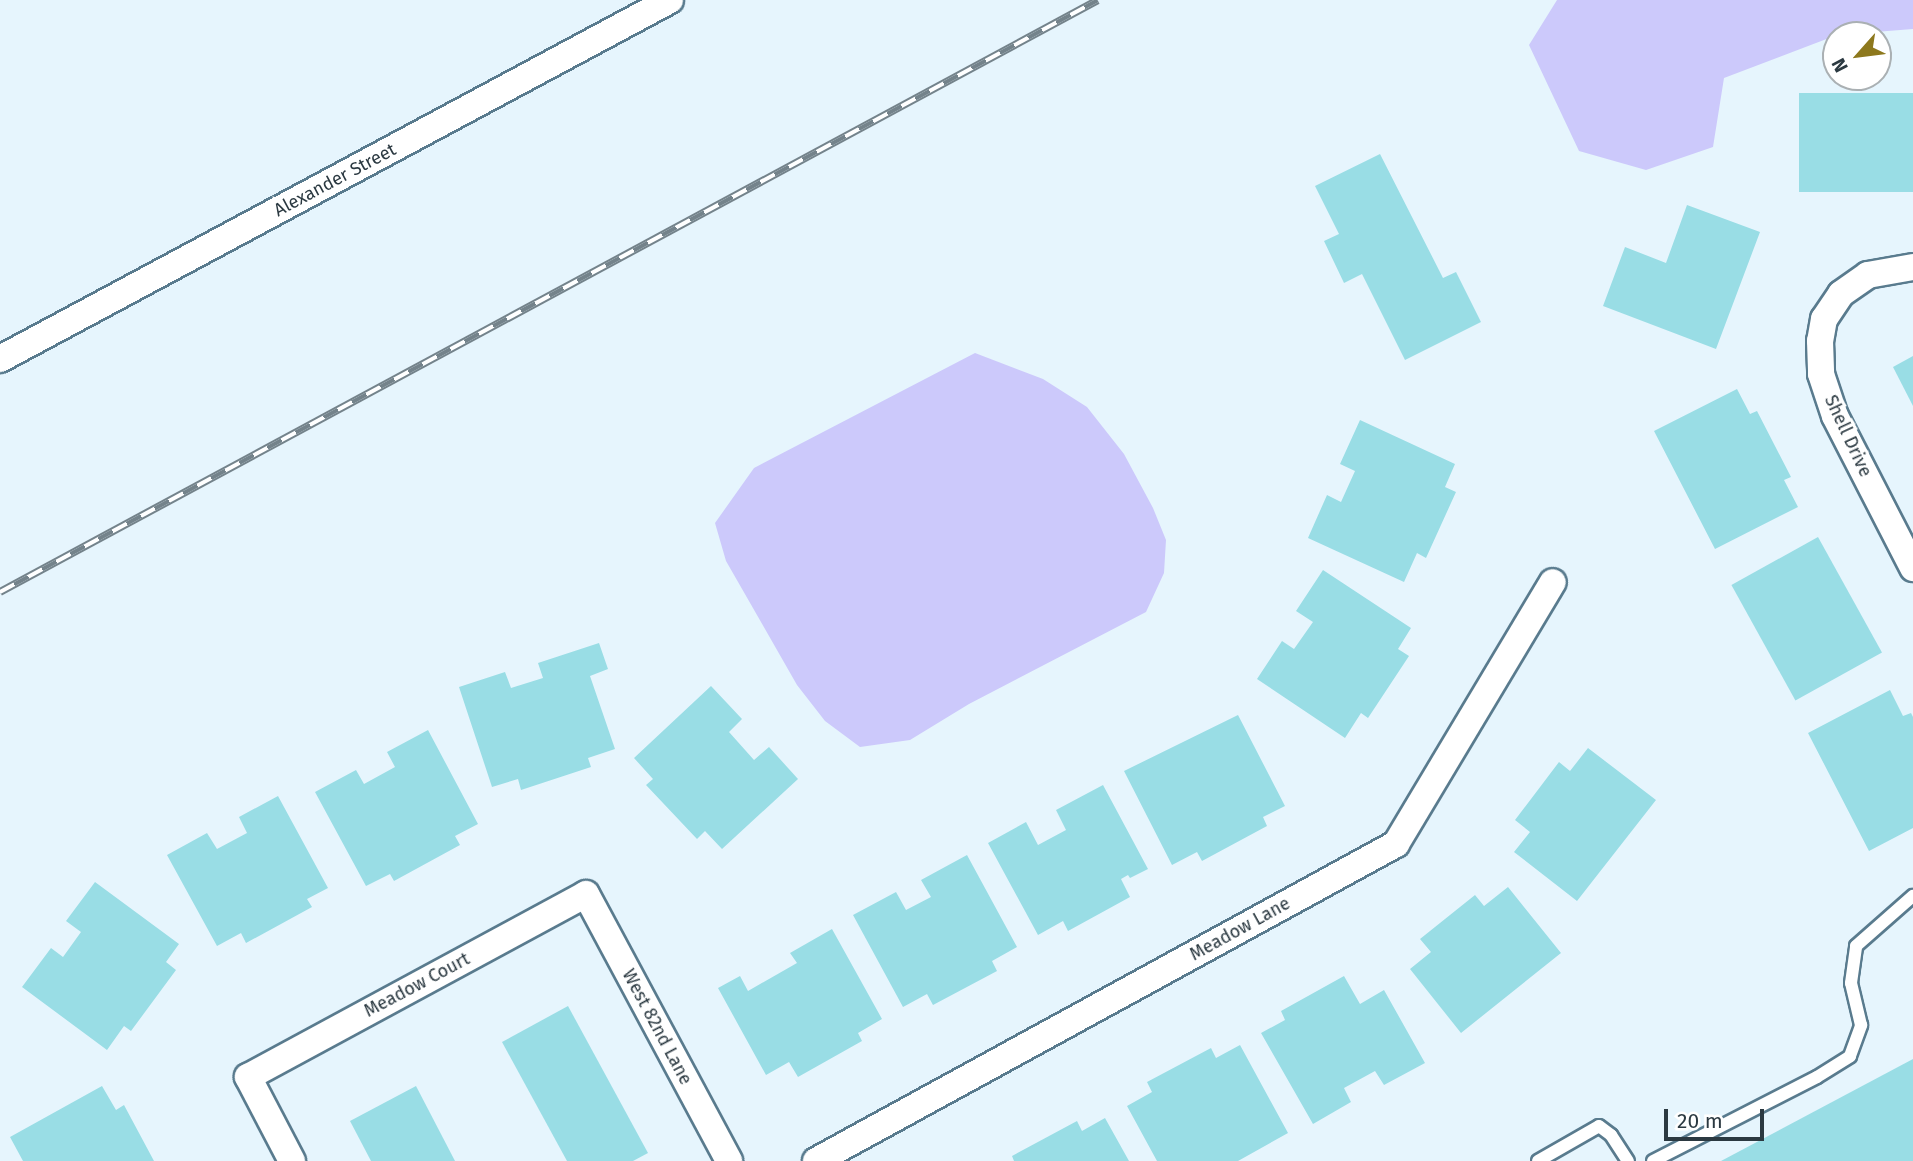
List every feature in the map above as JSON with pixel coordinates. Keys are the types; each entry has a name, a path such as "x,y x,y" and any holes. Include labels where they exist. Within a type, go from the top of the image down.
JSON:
{"street":[{"name":"Alexander Street","path":"0,359 670,0"},
{"name":"Shell Drive","path":"1913,267 1868,275 1841,294 1825,319 1819,341 1821,374 1835,416 1913,568"},
{"name":"Meadow Lane","path":"816,1161 1396,844 1553,582"},
{"name":"Meadow Court","path":"292,1161 248,1077 586,894"},
{"name":"West 82nd Lane","path":"586,894 729,1161"}],"lane":[{"path":"1653,1161 1817,1077 1850,1056 1861,1025 1851,983 1856,946 1913,896"},
{"path":"1538,1161 1600,1126 1611,1135 1628,1161"}],"water":[{"path":"1557,0 1913,0 1913,29 1892,31 1892,21 1822,21 1822,41 1724,78 1713,147 1646,170 1579,151 1529,45"},
{"path":"975,353 1043,379 1087,407 1124,454 1153,508 1166,540 1164,573 1146,612 969,704 910,740 860,747 825,721 797,685 726,561 715,523 754,468"}],"building":[{"path":"1799,93 1913,93 1913,192 1799,192"},
{"path":"1380,154 1443,278 1456,272 1481,322 1405,360 1362,274 1344,283 1324,241 1339,234 1315,186"},
{"path":"1687,205 1760,232 1716,349 1603,306 1625,247 1666,263"},
{"path":"1913,356 1913,406 1893,367"},
{"path":"1737,389 1750,414 1757,411 1791,477 1784,480 1798,507 1715,549 1654,431"},
{"path":"1360,420 1455,464 1445,487 1456,492 1426,558 1417,553 1404,582 1308,538 1327,495 1341,502 1355,471 1340,464"},
{"path":"1818,537 1882,652 1795,700 1731,585"},
{"path":"1323,570 1411,628 1398,649 1409,656 1368,718 1361,713 1345,738 1257,679 1282,641 1294,649 1313,622 1296,611"},
{"path":"599,643 608,669 590,676 615,749 588,758 591,767 521,790 518,779 492,787 459,687 505,672 511,688 543,678 538,663"},
{"path":"711,686 742,719 729,732 754,760 769,747 798,779 722,849 705,831 697,839 646,785 653,779 634,758"},
{"path":"1890,690 1903,716 1911,713 1913,717 1913,828 1869,851 1808,733"},
{"path":"1238,715 1285,806 1263,817 1267,826 1202,861 1197,852 1172,865 1124,771"},
{"path":"428,730 478,824 455,836 460,845 394,881 390,874 366,886 315,792 356,770 364,784 395,767 387,752"},
{"path":"1588,748 1656,800 1577,901 1514,852 1530,832 1515,820 1559,762 1570,771"},
{"path":"1103,785 1148,869 1130,878 1128,875 1121,879 1130,897 1068,931 1063,921 1038,935 988,843 1026,822 1038,845 1066,830 1056,810"},
{"path":"278,796 328,888 307,899 312,907 246,943 241,933 217,946 167,855 207,833 217,849 247,833 239,817"},
{"path":"967,855 1017,947 992,961 997,971 933,1005 927,994 903,1007 853,915 896,892 906,910 931,897 921,880"},
{"path":"95,882 179,944 166,962 176,970 131,1031 124,1026 107,1050 22,987 51,948 63,957 81,932 66,921"},
{"path":"1508,887 1561,953 1461,1033 1410,969 1431,952 1420,939 1475,895 1484,906"},
{"path":"832,929 882,1019 858,1033 862,1041 798,1077 789,1062 766,1075 718,988 740,976 748,991 797,963 790,953"},
{"path":"1344,976 1360,1004 1384,990 1425,1063 1384,1085 1375,1071 1344,1088 1351,1102 1313,1124 1261,1033 1285,1020 1281,1011"},
{"path":"568,1006 648,1153 633,1161 567,1161 502,1042"},
{"path":"1240,1045 1288,1133 1238,1161 1157,1161 1127,1106 1152,1092 1147,1082 1211,1048 1216,1058"},
{"path":"1913,1059 1913,1161 1721,1161"},
{"path":"102,1086 116,1110 124,1105 154,1161 23,1161 10,1137"},
{"path":"416,1086 455,1161 371,1161 350,1121"},
{"path":"1105,1118 1129,1161 1014,1161 1012,1156 1077,1121 1082,1131"}],"railway":[{"path":"0,592 1098,0"}]}
